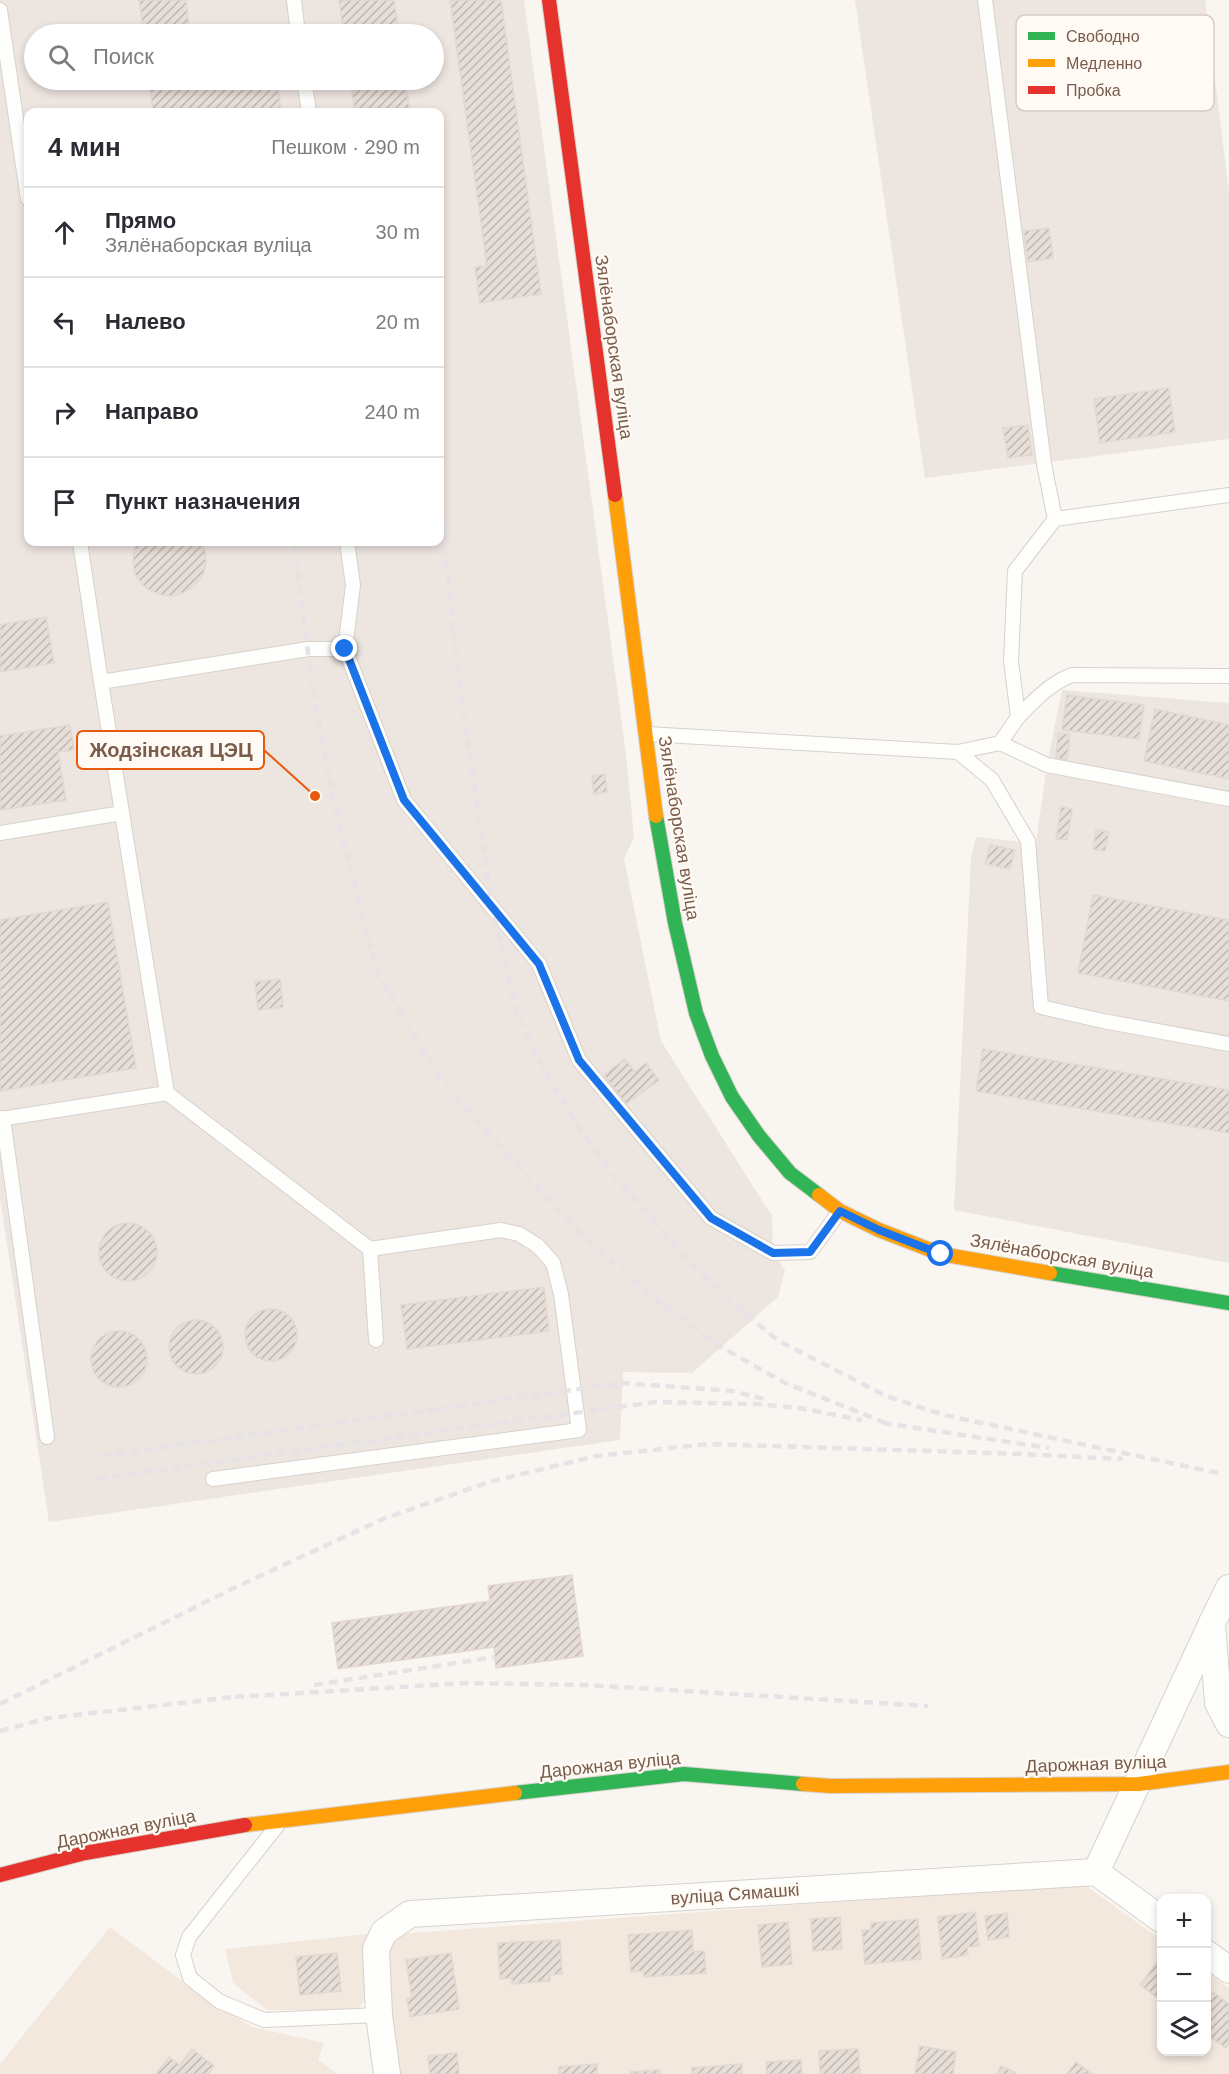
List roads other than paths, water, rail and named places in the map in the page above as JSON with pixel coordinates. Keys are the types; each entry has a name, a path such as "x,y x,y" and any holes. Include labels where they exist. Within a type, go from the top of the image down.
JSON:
{"main road":[{"name":"Зялёнаборская вуліца","path":"549,0 658,831 675,923 696,1013 712,1056 732,1097 759,1136 790,1173 840,1211 879,1230 941,1254 1229,1304"},
{"name":"Дарожная вуліца","path":"0,1875 85,1853 198,1832 282,1820 684,1774 831,1786 1138,1784 1229,1772"}],"street":[{"path":"1157,1917 1096,1872 1229,1588"},
{"path":"1212,1623 1218,1703 1229,1724"},
{"name":"вуліца Сямашкі","path":"387,2074 379,2015 376,1949 384,1932 410,1914 1096,1872"},
{"path":"1211,1957 1229,1970"}],"lane":[{"path":"294,0 297,24"},
{"path":"985,0 1044,464 1055,519"},
{"path":"0,10 24,173"},
{"path":"306,90 308,108"},
{"path":"1018,717 1011,661 1015,571 1055,519 1229,495"},
{"path":"81,546 167,1094 370,1249 501,1230 519,1234 538,1246 553,1263 561,1294 579,1430 213,1479"},
{"path":"348,546 353,585 345,649 404,800 539,964 579,1060 711,1218 773,1253 810,1252 840,1211"},
{"path":"101,682 308,649 345,649"},
{"path":"1000,743 1018,717 1051,685 1071,675 1229,676"},
{"path":"647,734 958,752 1000,743 1047,765 1229,799"},
{"path":"958,752 992,780 1028,841 1041,1007 1229,1044"},
{"path":"0,832 122,813"},
{"path":"47,1437 1,1118 167,1094"},
{"path":"370,1249 376,1340"},
{"path":"282,1820 189,1937 183,1955 190,1978 219,2001 264,2020 379,2015"}],"railway":[{"path":"444,540 457,667 491,901 518,1017 550,1080 579,1128 615,1177 694,1267 753,1320 779,1341 886,1396 944,1415 1218,1473"},
{"path":"295,546 312,684 333,798 377,973 438,1075 574,1227 651,1296 721,1347 785,1383 891,1425"},
{"path":"101,1456 622,1383 732,1391 764,1399"},
{"path":"98,1478 655,1402 755,1404 799,1408 862,1420"},
{"path":"883,1423 1049,1448"},
{"path":"0,1704 234,1588 383,1519 489,1482 596,1456 708,1444 1123,1459"},
{"path":"314,1685 495,1657"},
{"path":"235,1697 467,1683 587,1685 928,1706"},
{"path":"0,1731 49,1718 243,1696"}],"place":[{"name":"Жодзінская ЦЭЦ","path":"315,796"}]}
